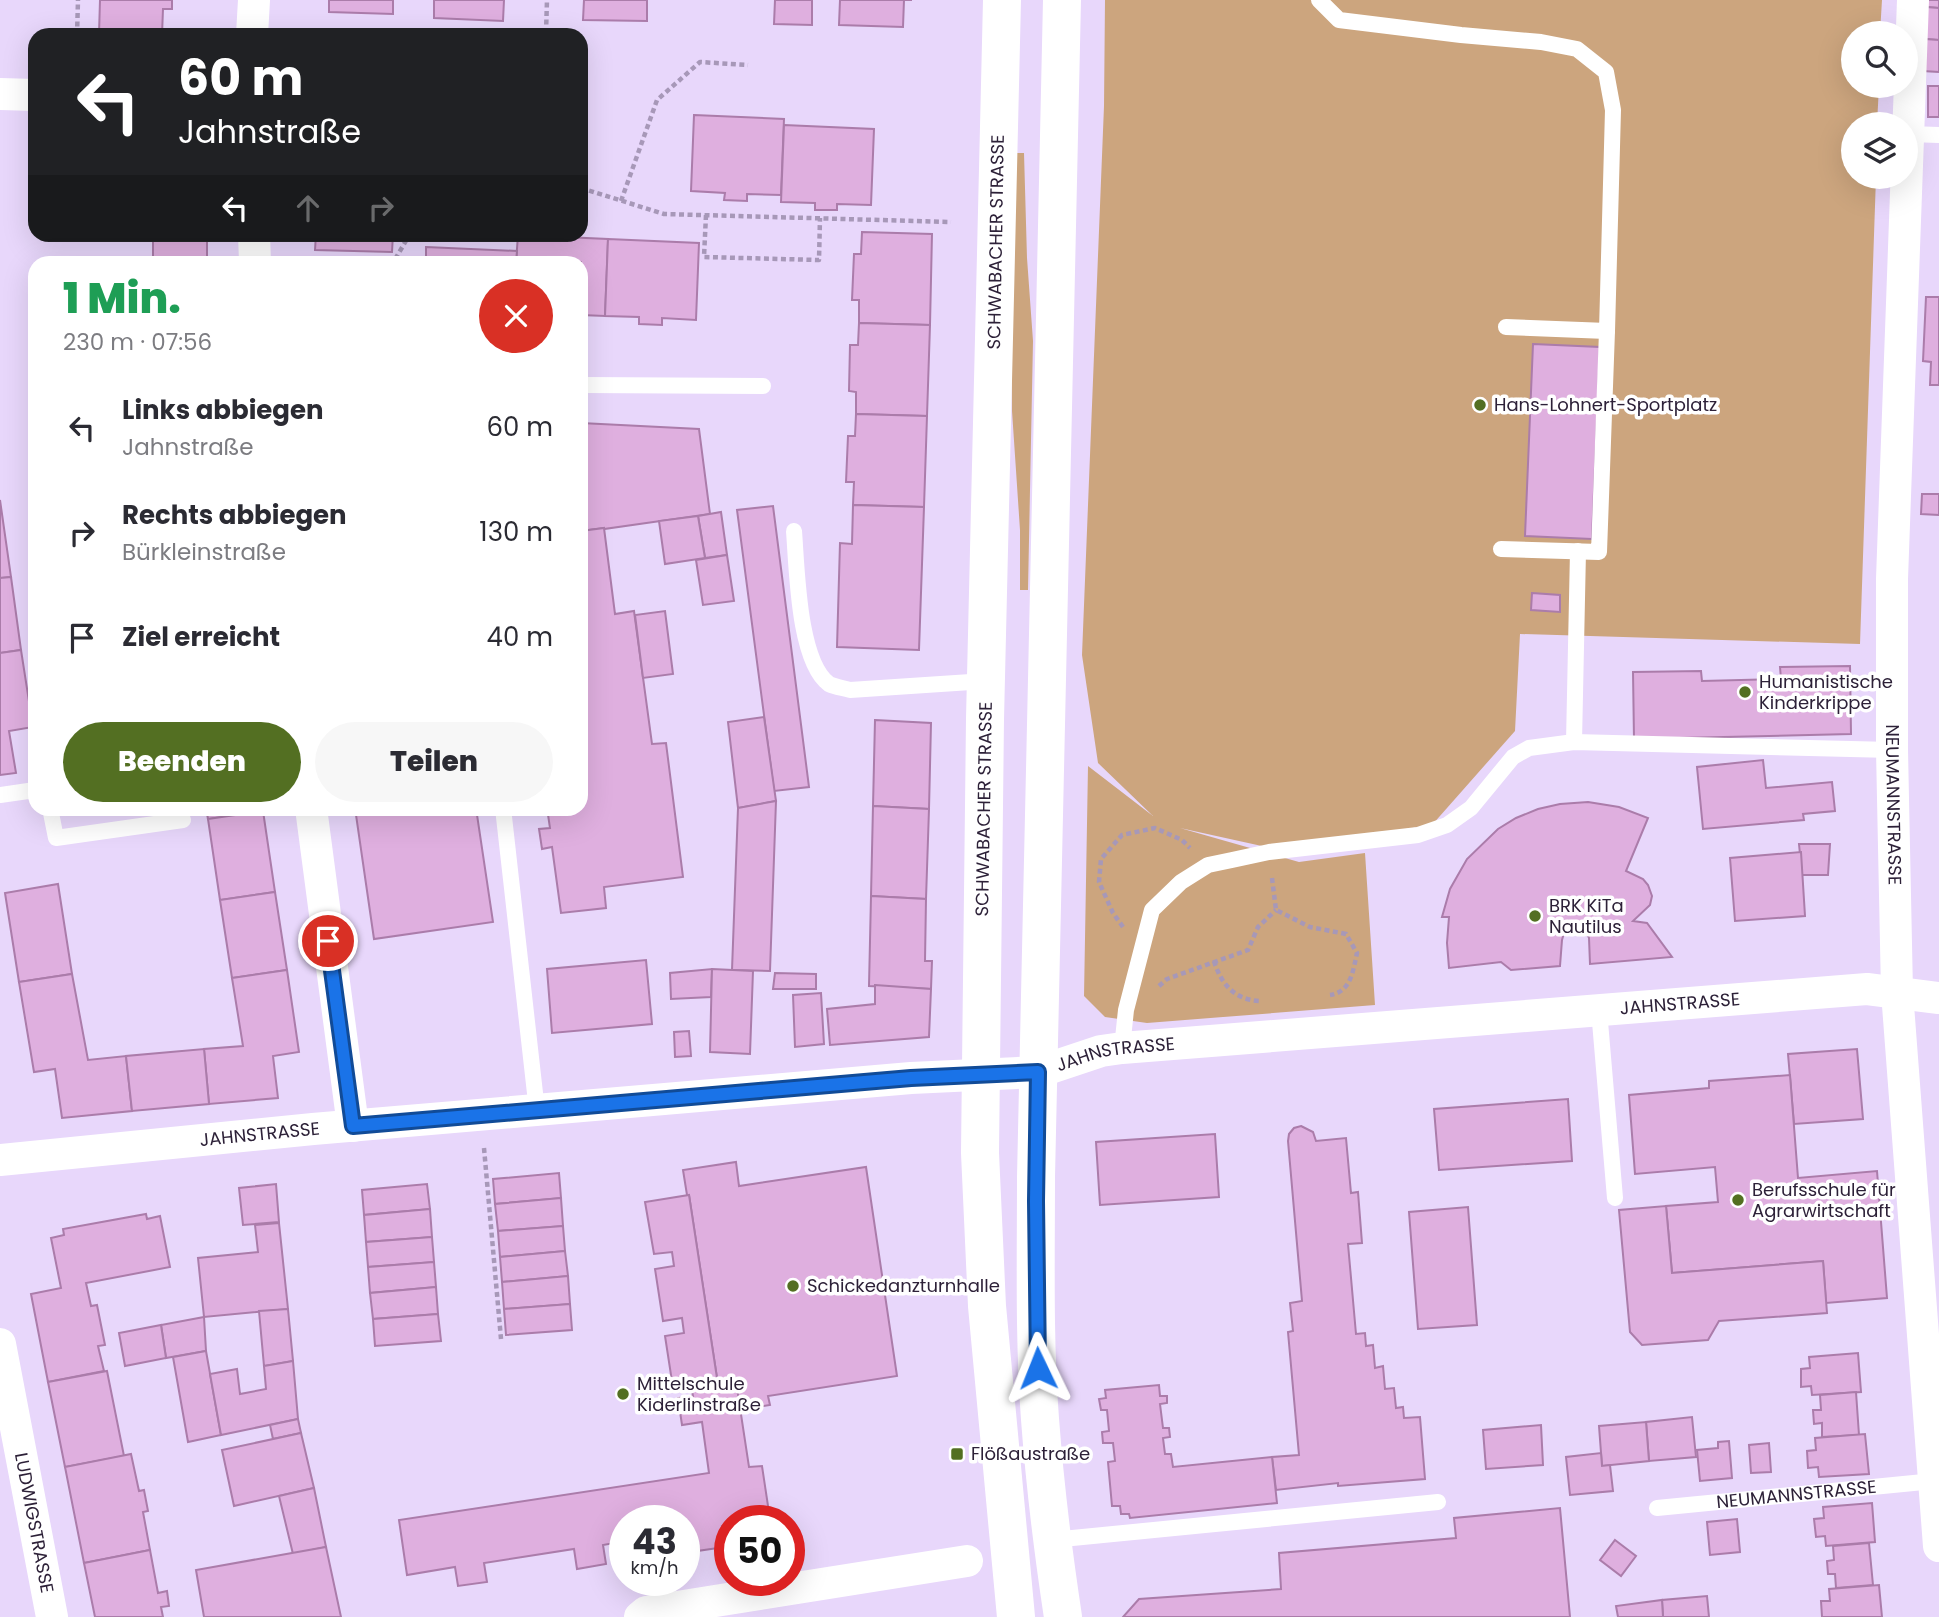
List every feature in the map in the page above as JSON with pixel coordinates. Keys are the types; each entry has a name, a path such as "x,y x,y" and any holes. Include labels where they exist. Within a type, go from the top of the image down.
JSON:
{"main road":[{"name":"SCHWABACHER STRASSE","path":"1002,0 986,681 979,1153 987,1306 1016,1617"},
{"path":"1062,0 1038,1072 1036,1307 1040,1418 1063,1617"}],"street":[{"path":"252,28 254,0"},
{"name":"NEUMANNSTRASSE","path":"1913,0 1924,135 1892,579 1892,750 1897,992 1939,1546"},
{"path":"0,93 28,95"},
{"path":"312,816 353,1126"},
{"name":"JAHNSTRASSE","path":"0,1160 353,1126 911,1078 1038,1072 1101,1051 1122,1048 1867,989 1939,998"},
{"name":"LUDWIGSTRASSE","path":"0,1345 52,1617"},
{"path":"640,1617 646,1612 967,1562"}],"lane":[{"path":"1319,0 1339,20 1461,36 1541,42 1577,49 1606,72 1613,110 1599,552 1501,549"},
{"path":"1506,327 1607,331"},
{"path":"588,385 763,386"},
{"path":"794,531 803,627 815,669 830,685 850,690 986,681"},
{"path":"1574,743 1578,551"},
{"path":"1122,1048 1126,1010 1152,910 1181,883 1208,865 1269,852 1418,835 1447,825 1471,808 1513,757 1529,748 1574,743 1892,750"},
{"path":"0,794 28,791"},
{"path":"52,816 56,838 183,820"},
{"path":"504,816 537,1111"},
{"path":"1599,1010 1615,1198"},
{"name":"NEUMANNSTRASSE","path":"1657,1508 1934,1480"},
{"path":"1052,1540 1438,1502"}],"path":[{"path":"77,28 78,0"},
{"path":"546,28 547,0"},
{"path":"621,201 657,100 700,62 748,65"},
{"path":"588,190 664,214 951,222"},
{"path":"706,215 704,257 768,259 819,260 820,218"},
{"path":"1142,950 1112,913 1099,882 1101,859 1122,835 1155,828 1182,840 1208,865"},
{"path":"1269,852 1276,910"},
{"path":"1126,1010 1167,979 1248,950 1258,927 1276,910"},
{"path":"1276,910 1310,927 1346,934 1357,953 1352,979 1336,994 1325,996"},
{"path":"1214,961 1220,979 1234,993 1255,1001 1267,1000"},
{"path":"481,1116 500,1339"}],"shaded area":[{"name":"Hans-Lohnert-Sportplatz","path":"1105,0 1882,0 1881,21 1841,21 1841,98 1878,98 1878,112 1841,112 1841,189 1876,189 1860,644 1520,634 1515,731 1432,825 1275,849 1180,828 1299,862 1365,853 1375,1005 1147,1023 1105,1017 1084,996 1088,766 1153,816 1098,763 1082,655 1104,106"},
{"path":"1016,153 1024,153 1033,341 1028,590 1020,590 1020,530 1012,411 1011,314"}],"building":[{"path":"100,0 172,0 172,9 163,9 162,28 99,28"},
{"path":"329,0 393,0 393,14 329,12"},
{"path":"434,0 504,0 503,21 434,18"},
{"path":"584,0 647,0 647,21 583,20"},
{"path":"775,0 812,0 812,25 774,24"},
{"path":"840,0 904,0 903,27 839,25"},
{"path":"1927,0 1939,0 1939,8 1926,7"},
{"path":"1926,7 1939,8 1939,40 1925,39"},
{"path":"1925,39 1939,40 1939,72 1923,71"},
{"path":"1928,86 1939,86 1939,117 1928,117"},
{"path":"694,115 784,119 781,195 747,194 747,201 724,200 725,193 691,191"},
{"path":"784,125 874,129 871,205 837,204 837,210 815,210 815,203 781,202"},
{"path":"862,232 932,234 930,325 859,323 859,300 852,300 854,254 861,254"},
{"path":"588,238 608,239 605,316 588,315 588,256 516,256 517,242 588,242"},
{"path":"608,239 699,243 696,320 662,318 662,325 639,324 639,317 605,316"},
{"path":"153,242 207,242 207,256 153,256"},
{"path":"316,242 393,242 392,252 315,250"},
{"path":"426,247 517,251 517,256 426,256"},
{"path":"1926,297 1939,297 1939,385 1930,385 1931,362 1923,361"},
{"path":"859,323 930,325 927,416 856,414 856,392 849,391 850,345 858,345"},
{"path":"1533,344 1600,347 1592,539 1525,536"},
{"path":"856,414 927,416 924,507 853,505 854,482 846,482 848,436 855,436"},
{"path":"588,423 699,429 710,514 588,530"},
{"path":"1922,494 1939,494 1939,515 1921,514"},
{"path":"0,500 11,577 0,578"},
{"path":"853,505 924,507 919,650 837,647 840,543 852,544"},
{"path":"773,506 809,787 774,791 737,510"},
{"path":"721,512 727,555 705,558 698,516"},
{"path":"698,516 705,558 665,564 659,521"},
{"path":"604,528 615,614 634,611 652,744 666,743 683,877 604,887 606,908 561,913 552,847 542,849 539,829 550,828 548,816 588,816 588,530"},
{"path":"727,555 734,601 703,605 696,560"},
{"path":"11,577 21,650 0,653 0,578"},
{"path":"1532,593 1560,595 1560,612 1531,610"},
{"path":"665,611 673,674 643,678 635,615"},
{"path":"21,650 28,695 28,728 9,731 16,773 0,775 0,653"},
{"name":"Humanistische Kinderkrippe","path":"1850,666 1851,734 1634,739 1633,672 1701,671 1702,681 1781,679 1780,667"},
{"path":"764,717 776,801 738,808 728,722"},
{"path":"875,720 931,723 929,809 873,806"},
{"path":"1763,760 1766,788 1832,782 1835,811 1803,814 1804,820 1703,829 1697,767"},
{"path":"776,801 770,971 732,970 738,808"},
{"path":"1588,802 1619,807 1648,818 1626,871 1643,879 1652,896 1650,905 1633,921 1647,923 1672,957 1590,964 1589,938 1586,931 1564,933 1560,966 1511,970 1501,962 1449,968 1449,917 1442,917 1450,889 1467,859 1498,829 1516,818 1560,804"},
{"path":"873,806 929,809 926,899 871,896"},
{"path":"207,816 229,816 208,819"},
{"path":"264,816 275,892 220,900 208,819"},
{"path":"356,816 477,816 493,922 374,939"},
{"path":"1799,844 1830,844 1828,875 1802,875"},
{"path":"1801,852 1805,916 1735,921 1730,858"},
{"path":"58,884 72,974 19,982 5,893"},
{"path":"275,892 287,970 232,978 220,900"},
{"path":"871,896 926,899 925,961 932,961 931,989 869,986"},
{"path":"646,960 652,1024 552,1033 547,969"},
{"path":"712,969 711,997 671,999 670,973"},
{"path":"712,969 753,971 750,1054 710,1052"},
{"path":"287,970 299,1052 273,1056 278,1098 209,1104 204,1049 243,1046 232,978"},
{"path":"775,973 816,974 816,989 773,989"},
{"path":"72,974 88,1060 126,1056 132,1111 62,1118 55,1069 34,1072 19,982"},
{"path":"875,985 931,989 929,1037 830,1045 827,1009 875,1004"},
{"path":"821,993 824,1044 795,1047 793,995"},
{"path":"689,1031 691,1056 675,1057 674,1032"},
{"path":"204,1049 209,1104 132,1111 126,1056"},
{"path":"1857,1049 1863,1119 1794,1124 1788,1054"},
{"path":"1790,1075 1798,1178 1877,1171 1887,1298 1826,1303 1823,1261 1672,1273 1666,1206 1718,1202 1715,1167 1635,1174 1629,1095 1709,1088 1709,1081"},
{"path":"1568,1099 1572,1161 1439,1170 1434,1109"},
{"path":"1301,1126 1313,1132 1316,1141 1346,1138 1351,1193 1358,1192 1362,1243 1348,1244 1356,1334 1365,1333 1366,1346 1373,1345 1375,1368 1383,1366 1385,1389 1394,1388 1396,1408 1403,1407 1404,1418 1420,1417 1425,1479 1338,1486 1338,1483 1276,1490 1272,1457 1299,1455 1288,1332 1293,1331 1290,1303 1302,1301 1288,1141 1294,1128"},
{"path":"1215,1134 1219,1197 1100,1205 1096,1142"},
{"name":"Schickedanzturnhalle","path":"736,1162 739,1186 866,1167 897,1376 768,1396 770,1405 740,1410 737,1388 719,1391 683,1170"},
{"path":"559,1173 561,1198 495,1204 493,1179"},
{"path":"276,1184 279,1222 243,1225 239,1188"},
{"path":"427,1184 430,1209 364,1215 362,1190"},
{"path":"689,1195 719,1391 737,1388 749,1467 762,1466 768,1505 714,1505 714,1549 700,1551 700,1505 609,1505 609,1544 603,1545 606,1564 577,1569 574,1549 484,1563 487,1582 458,1586 455,1567 407,1575 399,1520 709,1473 702,1422 682,1425 678,1398 693,1396 691,1386 673,1388 665,1336 684,1333 682,1318 663,1321 655,1269 674,1266 672,1252 654,1254 645,1202"},
{"path":"561,1198 563,1226 498,1231 495,1204"},
{"path":"1666,1206 1672,1273 1823,1261 1827,1313 1719,1321 1708,1340 1642,1345 1630,1332 1619,1210"},
{"path":"1468,1207 1477,1325 1418,1329 1409,1212"},
{"path":"430,1209 432,1237 366,1242 364,1215"},
{"path":"146,1214 147,1219 160,1216 170,1267 86,1283 91,1306 97,1305 105,1345 98,1346 104,1371 48,1382 31,1294 61,1288 51,1238 64,1235 63,1229"},
{"path":"279,1223 288,1309 204,1317 198,1258 258,1252 255,1225"},
{"path":"563,1226 565,1251 500,1257 498,1231"},
{"path":"432,1237 434,1262 368,1267 366,1242"},
{"path":"565,1251 568,1276 502,1282 500,1257"},
{"path":"434,1262 436,1287 370,1293 368,1267"},
{"path":"568,1276 570,1304 504,1309 502,1282"},
{"path":"436,1287 438,1314 373,1319 370,1293"},
{"path":"570,1304 572,1330 506,1335 504,1309"},
{"path":"288,1309 293,1361 264,1366 259,1311"},
{"path":"438,1314 441,1341 375,1346 373,1319"},
{"path":"204,1317 206,1351 166,1358 161,1325"},
{"path":"161,1325 166,1358 125,1366 119,1333"},
{"path":"206,1351 221,1435 188,1442 173,1357"},
{"path":"1858,1353 1861,1392 1812,1395 1811,1386 1801,1387 1801,1369 1810,1368 1809,1357"},
{"path":"293,1361 298,1419 221,1435 210,1374 237,1369 240,1394 266,1389 264,1366"},
{"path":"107,1371 124,1456 65,1467 48,1382"},
{"path":"1159,1385 1160,1396 1167,1396 1167,1403 1160,1404 1163,1428 1169,1428 1170,1437 1163,1438 1165,1454 1171,1454 1173,1467 1272,1457 1277,1503 1130,1518 1129,1514 1121,1514 1120,1506 1112,1506 1108,1462 1115,1461 1113,1443 1103,1443 1102,1432 1109,1431 1107,1410 1101,1410 1099,1399 1106,1398 1105,1390"},
{"path":"1856,1392 1859,1435 1822,1437 1822,1423 1814,1424 1813,1410 1821,1410 1820,1395"},
{"path":"1692,1417 1696,1457 1649,1461 1646,1422"},
{"path":"298,1419 301,1433 273,1439 270,1425"},
{"path":"1646,1422 1649,1461 1602,1466 1599,1426"},
{"path":"1541,1425 1543,1465 1486,1469 1483,1430"},
{"path":"301,1433 314,1488 234,1506 222,1450"},
{"path":"1865,1434 1869,1474 1819,1477 1818,1467 1808,1468 1807,1451 1816,1450 1815,1438"},
{"path":"1729,1441 1732,1478 1700,1481 1697,1450 1718,1448 1718,1442"},
{"path":"1769,1443 1771,1472 1751,1473 1749,1445"},
{"path":"1601,1453 1602,1466 1610,1465 1613,1491 1570,1495 1566,1457"},
{"path":"131,1454 139,1491 144,1490 148,1511 143,1512 150,1550 84,1563 65,1467"},
{"path":"314,1488 326,1547 293,1554 279,1496"},
{"path":"1872,1503 1875,1542 1826,1546 1825,1536 1816,1537 1814,1519 1824,1518 1823,1507"},
{"path":"1560,1508 1570,1617 1123,1617 1139,1599 1281,1589 1279,1553 1456,1538 1454,1518"},
{"path":"1737,1519 1740,1552 1710,1555 1707,1522"},
{"path":"1615,1540 1636,1556 1621,1576 1600,1560"},
{"path":"1869,1543 1873,1585 1836,1588 1835,1574 1828,1574 1827,1561 1834,1560 1833,1546"},
{"path":"326,1547 341,1617 204,1617 196,1570"},
{"path":"150,1550 158,1593 167,1591 169,1606 161,1607 163,1617 95,1617 84,1563"},
{"path":"1879,1585 1882,1617 1822,1617 1821,1601 1830,1601 1829,1589"},
{"path":"1707,1596 1709,1617 1663,1617 1662,1600"},
{"path":"1662,1600 1663,1617 1618,1617 1616,1606"}],"place":[{"name":"Hans-Lohnert-Sportplatz","path":"1480,405"},
{"name":"Humanistische Kinderkrippe","path":"1745,692"},
{"name":"BRK KiTa Nautilus","path":"1535,916"},
{"name":"Berufsschule für Agrarwirtschaft","path":"1738,1200"},
{"name":"Schickedanzturnhalle","path":"793,1286"},
{"name":"Mittelschule Kiderlinstraße","path":"623,1394"},
{"name":"Flößaustraße","path":"957,1454"}],"route":[{"path":"328,941 353,1126 911,1078 1038,1072 1038,1368"}]}
